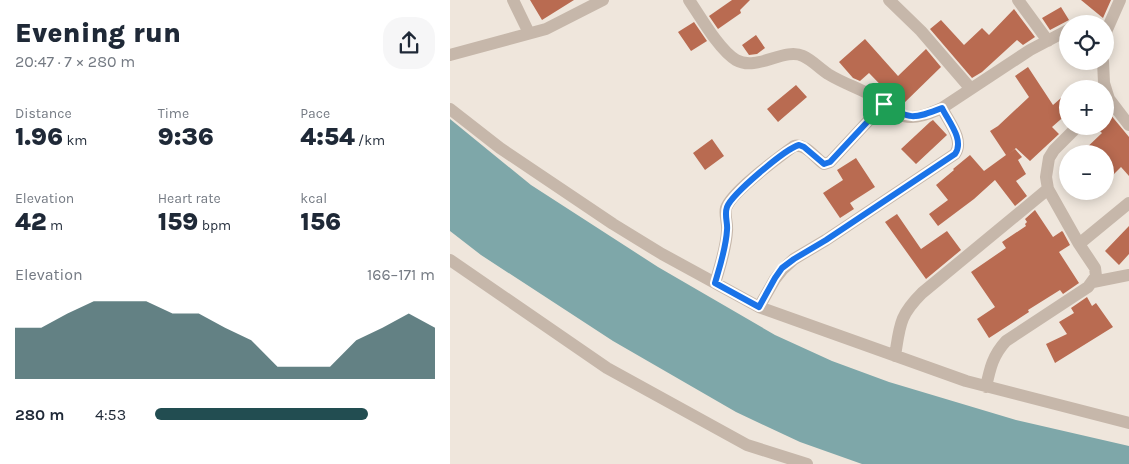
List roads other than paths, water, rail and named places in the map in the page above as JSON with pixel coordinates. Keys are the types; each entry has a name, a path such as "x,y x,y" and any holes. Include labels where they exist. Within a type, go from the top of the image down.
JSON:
{"street":[{"path":"513,0 529,33"},
{"path":"450,55 546,29 603,0"},
{"path":"689,0 728,54 739,61 745,63 760,62 796,54 802,55 827,74 870,95 904,116 912,117 926,115 942,108 1030,50 1059,34"},
{"path":"889,0 921,32 971,89"},
{"path":"1018,0 1048,40"},
{"path":"1113,15 1120,0"},
{"path":"715,283 728,229 725,210 738,191 787,151 799,145 824,164 830,162 884,104"},
{"path":"1114,105 1125,113 1129,124"},
{"path":"759,307 782,268 955,154 959,146 957,138 942,108"},
{"path":"450,109 500,148 567,194 662,254 759,307 966,381 1129,423"},
{"path":"986,386 997,351 1006,341 1088,287 1096,276 1095,268 1048,189 1046,177 1049,158 1069,135"},
{"path":"894,356 900,325 908,306 1048,189"},
{"path":"1079,244 1129,202"},
{"path":"450,260 607,368 747,445 807,464"},
{"path":"1093,282 1129,275"}],"water":[{"path":"450,119 531,185 658,267 775,335 832,361 889,382 1016,420 1129,446 1129,464 862,464 800,442 736,412 613,341 481,255 450,231"}]}
